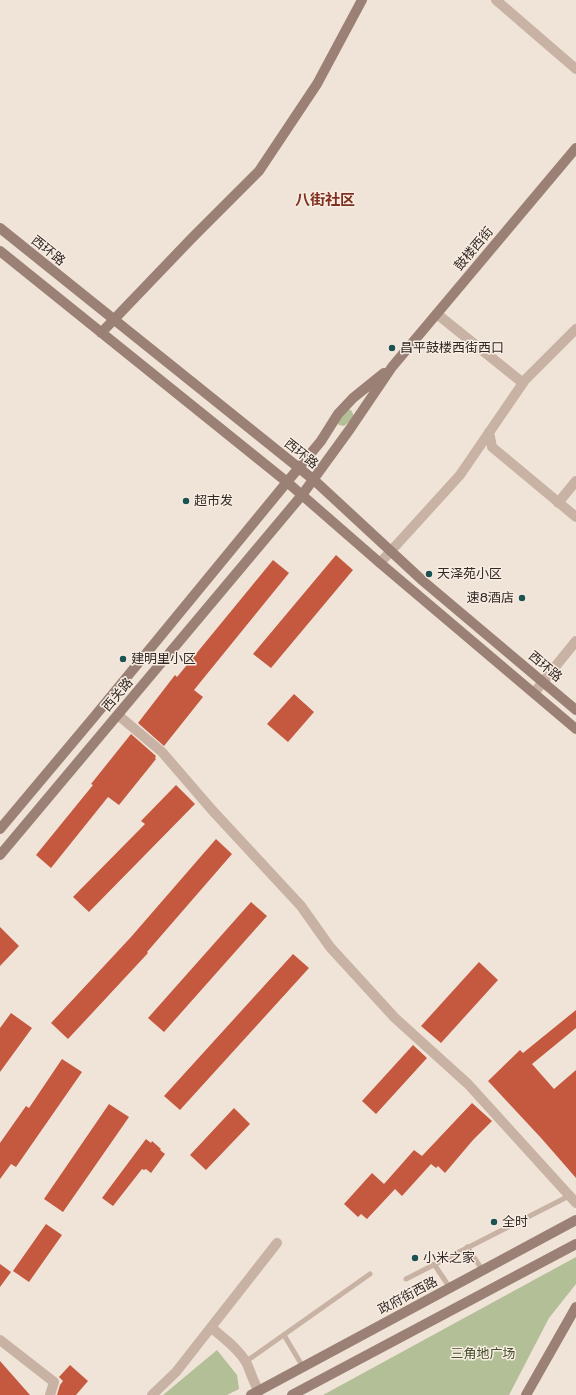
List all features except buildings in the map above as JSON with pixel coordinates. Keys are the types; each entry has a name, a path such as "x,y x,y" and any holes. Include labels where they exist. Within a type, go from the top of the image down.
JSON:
{"street":[{"path":"101,333 259,171 317,84 362,0"},
{"path":"496,0 576,70"},
{"name":"鼓楼西街","path":"302,495 350,430 392,367 576,148"},
{"name":"西环路","path":"0,228 314,480 423,581 576,710"},
{"name":"西环路","path":"0,251 287,482 576,729"},
{"path":"437,314 523,383"},
{"path":"380,563 460,475 523,383 576,329"},
{"name":"鼓楼西街","path":"287,482 321,441 338,414 354,398 392,367"},
{"path":"488,432 492,447 576,517"},
{"path":"558,503 576,481"},
{"name":"西关路","path":"0,829 287,482"},
{"name":"西关路","path":"0,855 302,495"},
{"path":"534,693 576,641"},
{"path":"118,715 162,752 212,810 302,906 335,952 395,1018 468,1084 573,1200"},
{"name":"政府街西路","path":"255,1393 576,1220"},
{"path":"152,1395 176,1372 212,1328 277,1243"},
{"path":"292,1395 576,1244"},
{"path":"526,1395 576,1307"},
{"path":"212,1328 234,1348 245,1361 255,1385 255,1393"},
{"path":"0,1340 54,1382 50,1395"}],"lane":[{"path":"406,1279 467,1247 573,1200"},
{"path":"467,1247 483,1271"},
{"path":"434,1264 450,1288"},
{"path":"245,1361 370,1274"},
{"path":"284,1335 303,1367"}],"green space":[{"path":"347,409 351,410 353,419 344,426 339,425 337,421"},
{"name":"三角地广场","path":"576,1257 576,1284 549,1318 509,1395 323,1395"},
{"path":"217,1350 237,1375 239,1389 227,1395 163,1395"}],"place":[{"name":"昌平鼓楼西街西口","path":"392,348"},
{"name":"超市发","path":"186,501"},
{"name":"天泽苑小区","path":"429,574"},
{"name":"速8酒店","path":"522,598"},
{"name":"建明里小区","path":"123,659"},
{"name":"全时","path":"494,1222"},
{"name":"小米之家","path":"415,1258"}],"district":[{"name":"八街社区","path":"325,201"}]}
